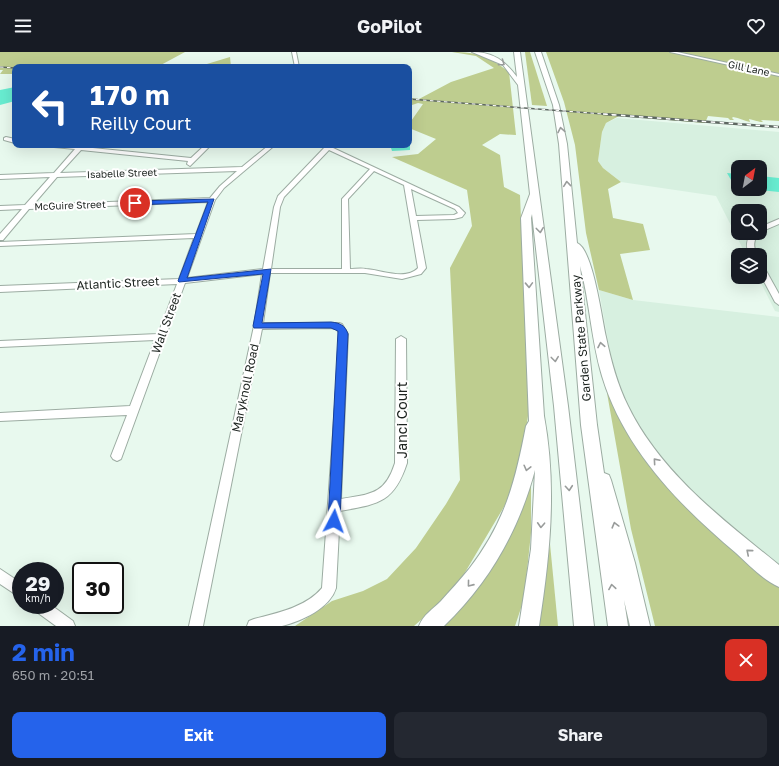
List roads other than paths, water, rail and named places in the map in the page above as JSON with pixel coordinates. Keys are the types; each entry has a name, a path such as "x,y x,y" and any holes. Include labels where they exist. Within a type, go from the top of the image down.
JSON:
{"highway":[{"path":"475,52 505,64 521,86"},
{"path":"517,52 561,406 584,626"},
{"name":"Garden State Parkway","path":"538,52 551,90 562,134 588,426 618,626"},
{"path":"529,626 537,575 542,504 542,456 536,416 526,218 534,191"},
{"path":"572,238 586,268 609,377 621,409 633,432 650,455 690,499 723,530 779,577"},
{"path":"429,626 460,596 478,574 504,530 513,512 526,472 536,416"},
{"path":"588,426 626,562 640,626"}],"street":[{"path":"294,52 296,64"},
{"name":"Gill Lane","path":"672,52 779,75"},
{"path":"6,139 12,140"},
{"path":"0,238 78,148"},
{"path":"96,148 192,160"},
{"path":"188,171 192,160 205,148"},
{"name":"Wall Street","path":"117,456 212,200 222,188 268,148"},
{"name":"Maryknoll Road","path":"196,626 258,326 268,271 277,207 281,196 325,148"},
{"path":"331,148 374,168 457,208 462,213 460,216 445,218 414,218 407,184"},
{"path":"346,270 344,199 374,168"},
{"name":"Isabelle Street","path":"0,177 244,169"},
{"name":"McGuire Street","path":"0,208 212,200"},
{"name":"Atlantic Street","path":"0,289 182,281 268,271 346,270 365,271 402,277 418,272 422,268 414,218"},
{"path":"767,227 779,221"},
{"path":"0,244 198,236"},
{"path":"767,280 779,302"},
{"path":"254,626 274,622 293,614 320,601 328,593 335,506 343,342 342,329 339,326 258,326"},
{"path":"0,344 161,337"},
{"name":"Janci Court","path":"335,506 378,497 395,483 399,474 401,463 401,339"},
{"path":"0,417 134,410"},
{"path":"0,576 12,585"},
{"path":"51,614 68,626"}],"railway":[{"path":"0,67 12,68"},
{"path":"412,99 604,114"},
{"path":"604,114 779,127"},
{"path":"604,114 616,115"}]}
